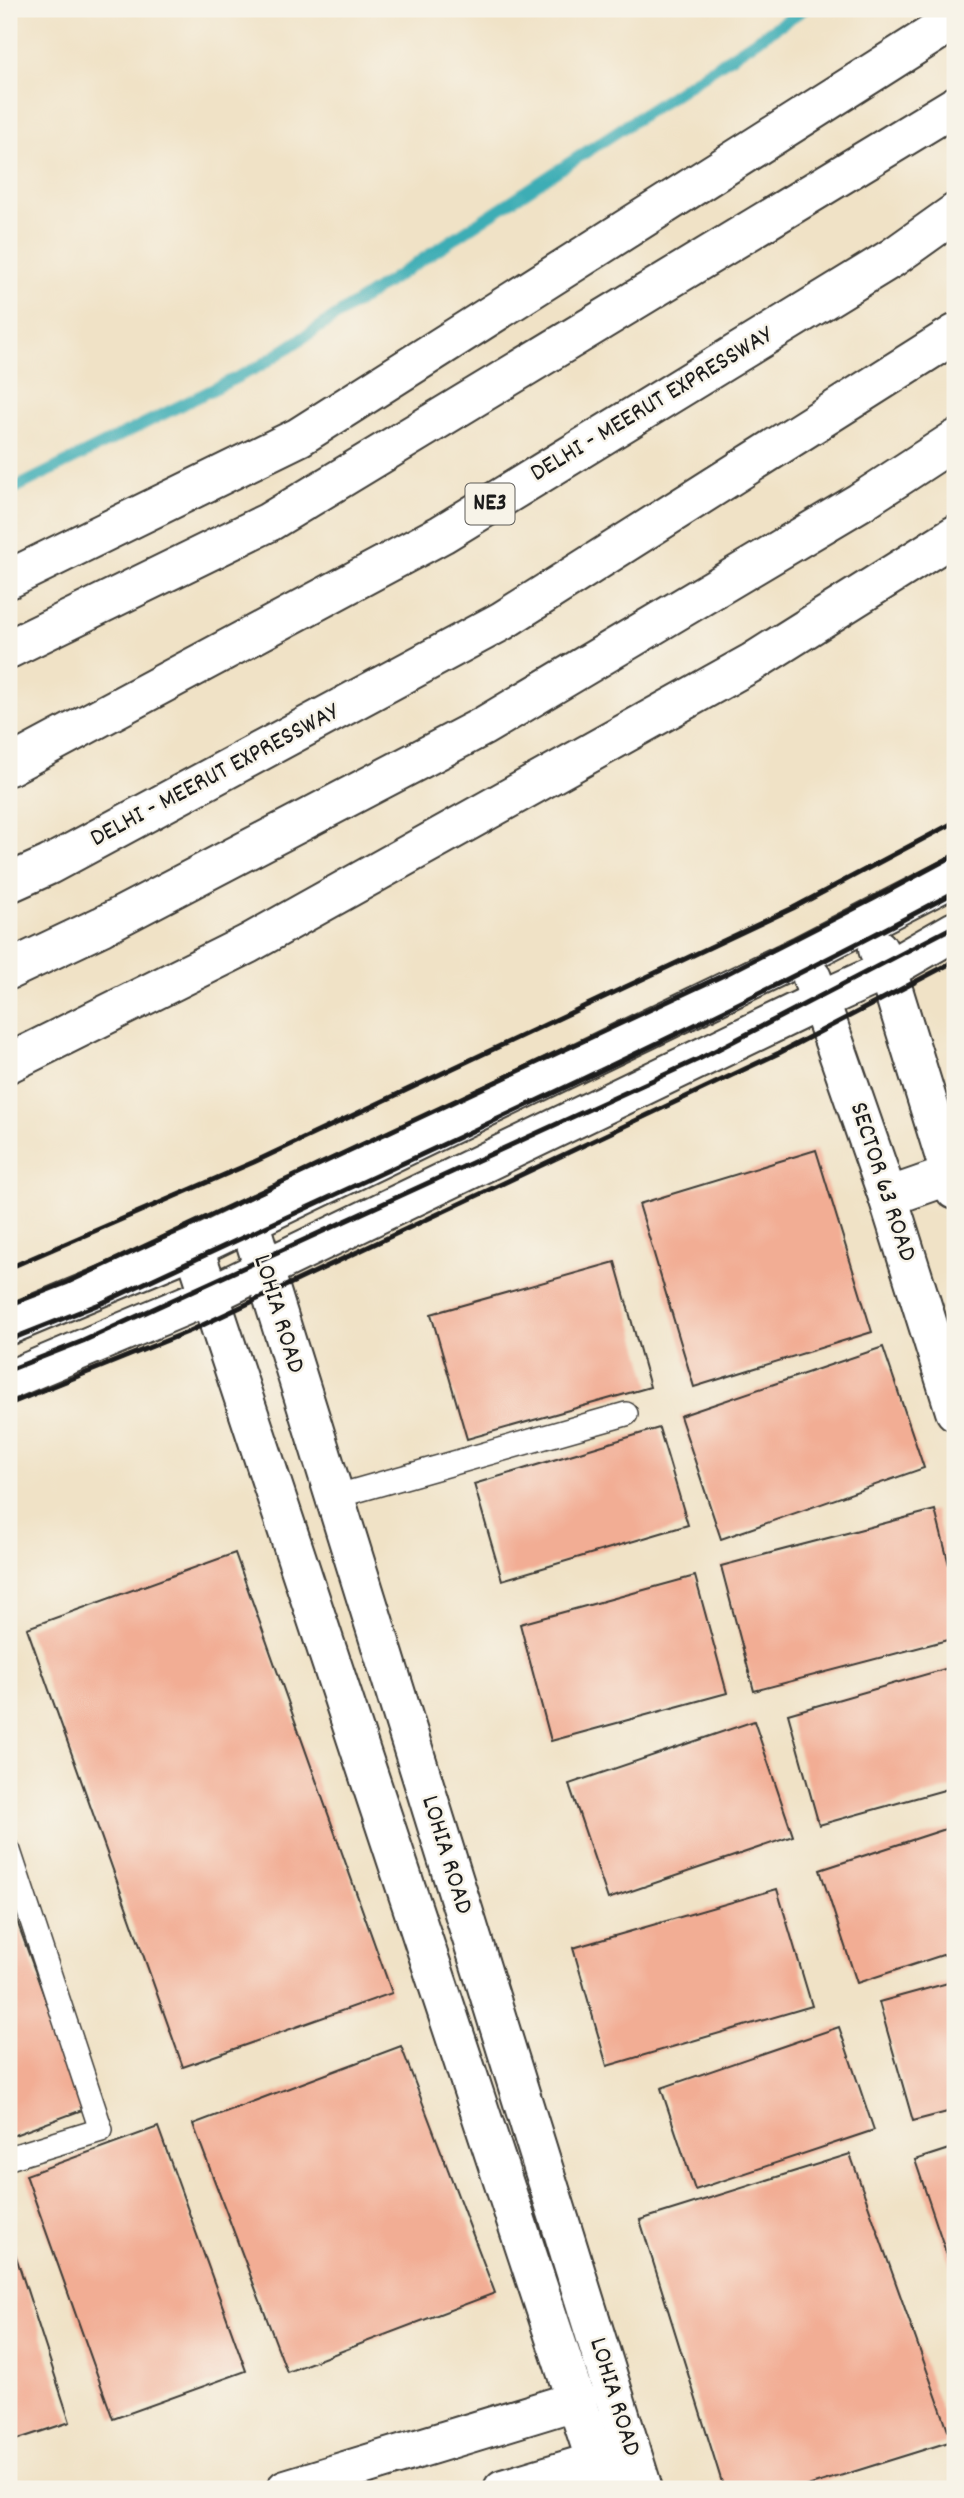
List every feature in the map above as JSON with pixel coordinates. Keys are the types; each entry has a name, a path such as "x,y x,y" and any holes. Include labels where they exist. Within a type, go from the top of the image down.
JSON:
{"main road":[{"path":"9,579 299,437 955,20"},
{"path":"9,649 270,522 955,106"},
{"name":"DELHI - MEERUT EXPRESSWAY","path":"9,766 442,534 892,258 955,213"},
{"name":"DELHI - MEERUT EXPRESSWAY","path":"9,883 49,865 502,621 955,334"},
{"path":"9,970 102,926 482,727 860,502 955,440"},
{"path":"9,1062 248,944 753,662 955,535"},
{"path":"9,1325 194,1248 802,955 955,876"},
{"path":"867,921 887,970 953,1183 888,1197"},
{"path":"9,1380 208,1296 887,970 955,931"},
{"name":"SECTOR 63 ROAD","path":"802,955 821,1000 888,1197 955,1411"},
{"name":"LOHIA ROAD","path":"249,1221 642,2489"},
{"name":"LOHIA ROAD","path":"194,1248 601,2475"},
{"path":"286,2489 578,2400"},
{"path":"503,2489 601,2475"}],"lane":[{"path":"334,1497 626,1414"},
{"path":"9,1851 101,2130 9,2158"}],"building":[{"path":"816,1150 872,1332 694,1387 639,1204"},
{"path":"615,1262 650,1387 467,1439 431,1314"},
{"path":"883,1347 924,1468 721,1539 680,1416"},
{"path":"659,1428 688,1525 502,1580 474,1484"},
{"path":"935,1510 955,1588 955,1638 754,1691 721,1566"},
{"path":"235,1553 392,1993 183,2067 27,1628"},
{"path":"695,1576 727,1693 551,1741 520,1624"},
{"path":"955,1666 955,1787 819,1825 788,1714"},
{"path":"754,1721 793,1836 608,1899 569,1784"},
{"path":"955,1826 955,1951 857,1983 820,1870"},
{"path":"777,1889 812,2006 607,2066 573,1948"},
{"path":"9,1899 85,2109 9,2137"},
{"path":"955,1981 955,2110 913,2121 879,2002"},
{"path":"839,2027 874,2130 695,2190 661,2088"},
{"path":"401,2046 495,2293 287,2372 193,2124"},
{"path":"158,2127 246,2371 113,2419 26,2175"},
{"path":"955,2147 955,2279 915,2160"},
{"path":"850,2154 952,2441 798,2489 724,2489 640,2220"},
{"path":"9,2235 70,2422 9,2442"}],"waterway":[{"path":"9,491 260,366 804,9"}],"railway":[{"path":"9,1268 254,1162 793,908 955,822"},
{"path":"9,1305 66,1283 724,975 955,855"},
{"path":"9,1340 102,1303 532,1103 745,1000 955,892"},
{"path":"9,1370 83,1341 699,1059 955,926"},
{"path":"9,1404 190,1331 779,1053 955,961"}]}
